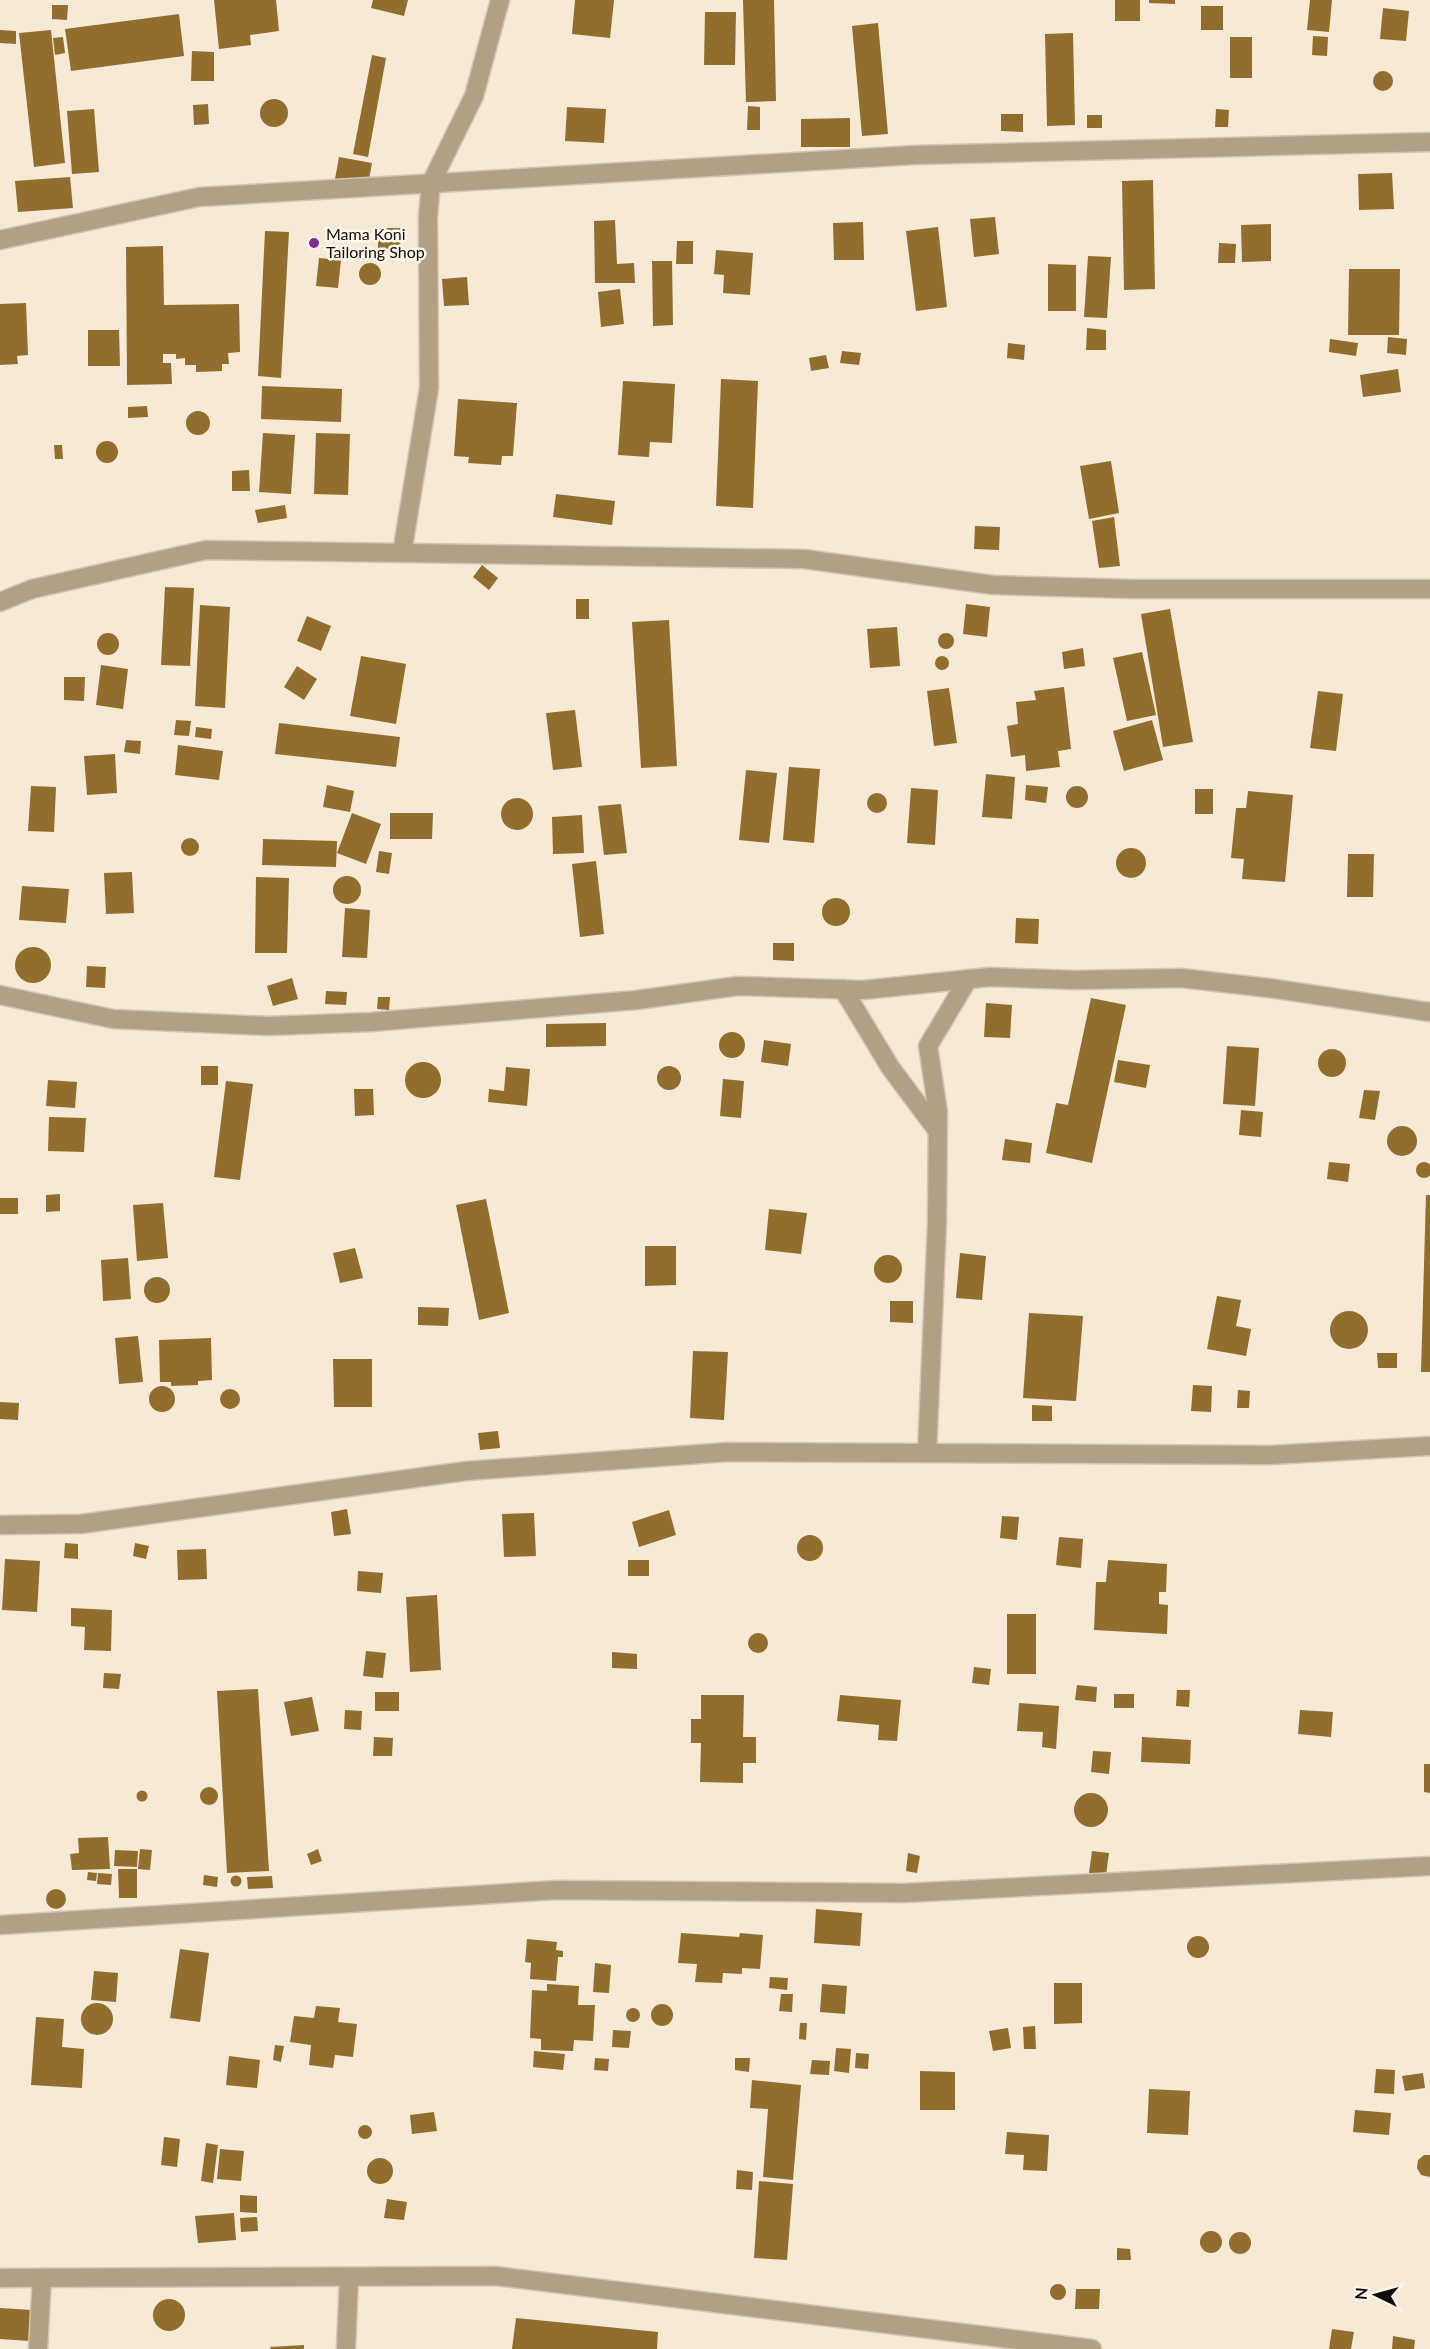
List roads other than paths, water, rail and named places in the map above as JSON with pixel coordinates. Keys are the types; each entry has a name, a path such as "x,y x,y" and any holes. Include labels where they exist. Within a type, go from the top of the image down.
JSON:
{"street":[{"path":"402,553 429,388 428,216 431,183 474,96 500,0"},
{"path":"0,240 198,197 915,154 1430,142"},
{"path":"0,602 32,589 206,550 804,559 993,585 1134,589 1430,589"},
{"path":"0,995 113,1019 269,1026 371,1022 500,1009 637,1000 736,986 863,990 990,977 1076,980 1181,978 1269,988 1430,1012"},
{"path":"927,1453 937,1223 938,1112 928,1046 968,979"},
{"path":"843,989 890,1067 937,1130"},
{"path":"0,1525 81,1524 466,1471 728,1452 1270,1455 1430,1446"},
{"path":"0,1924 557,1890 904,1893 1430,1866"},
{"path":"0,2278 496,2276 954,2341 1092,2349"},
{"path":"346,2349 349,2277"},
{"path":"38,2349 42,2278"}],"place":[{"name":"Mama Koni Tailoring Shop","path":"314,243"}]}
